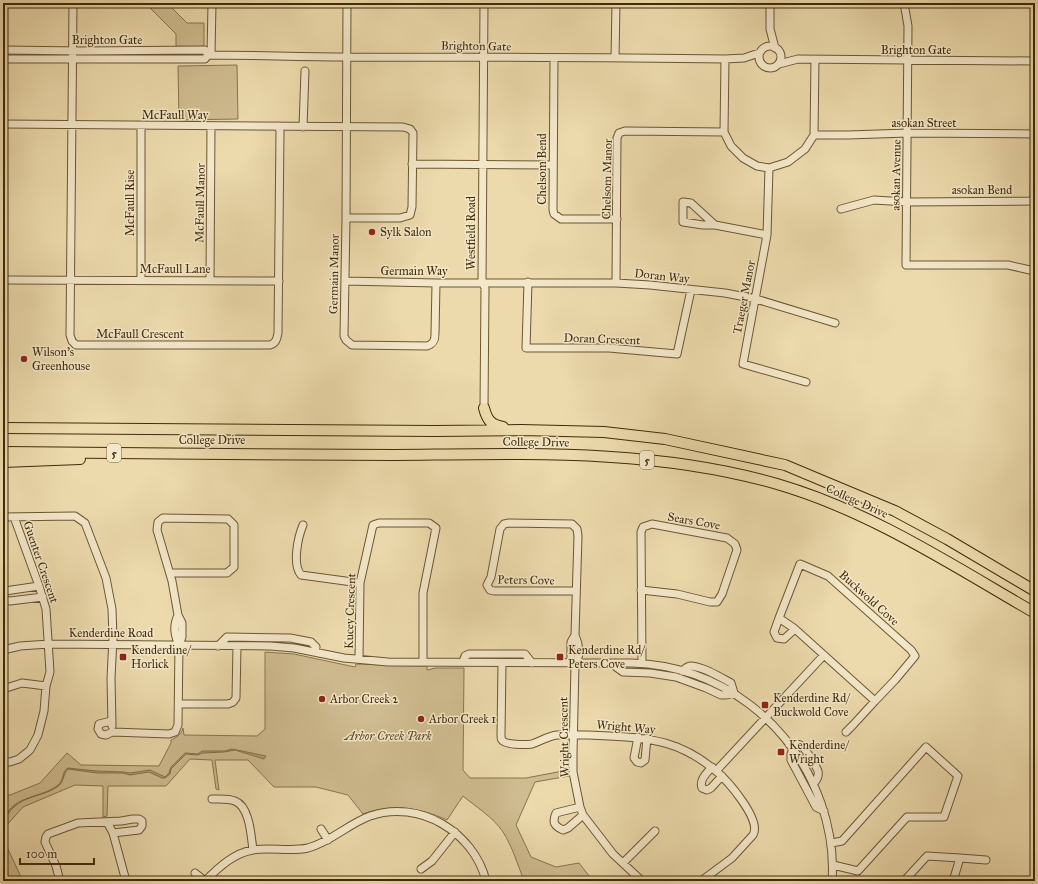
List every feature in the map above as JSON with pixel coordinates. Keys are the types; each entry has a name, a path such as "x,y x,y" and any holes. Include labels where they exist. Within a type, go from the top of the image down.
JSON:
{"highway":[{"path":"484,408 487,419 492,424 521,430"},
{"path":"3,422 109,429"},
{"name":"College Drive","path":"3,428 436,431 521,430 604,432 665,439 786,465 895,510 1035,591"},
{"name":"College Drive","path":"3,452 510,454 590,456 648,460 695,466 737,473 817,497 855,513 890,530 1035,613"},
{"path":"3,462 226,454"}],"street":[{"name":"McFaull Crescent","path":"73,3 70,334 76,345 273,344 278,337 280,132 278,126"},
{"path":"210,55 212,3"},
{"name":"Germain Manor","path":"347,3 344,336 346,340 352,346 431,345 434,342 435,334 436,283"},
{"name":"Westfield Road","path":"484,3 482,282 485,288 484,408"},
{"path":"615,58 616,3"},
{"path":"770,3 770,29 758,60 763,67 770,69 779,64 781,57 770,29"},
{"name":"asokan Avenue","path":"904,3 908,26 906,265 1008,265 1030,270"},
{"path":"762,50 768,46 778,50"},
{"name":"Brighton Gate","path":"3,50 205,50 210,55"},
{"name":"Brighton Gate","path":"3,59 205,59 210,55 725,59 744,58 762,50"},
{"name":"Brighton Gate","path":"778,50 798,59"},
{"name":"Chelsom Bend","path":"554,58 552,210 557,218 561,219 617,218"},
{"name":"Brighton Gate","path":"744,58 760,64"},
{"path":"725,59 724,132 731,146 743,158 757,166 769,168 788,162 805,149 814,135 815,60"},
{"name":"Brighton Gate","path":"779,64 798,59 1031,61 1035,64"},
{"path":"303,127 305,71"},
{"name":"asokan Bend","path":"906,202 1034,201 1035,106"},
{"name":"McFaull Way","path":"3,124 403,127 410,129 413,133 412,164"},
{"name":"McFaull Rise","path":"141,126 141,280"},
{"name":"McFaull Manor","path":"210,281 212,126"},
{"name":"Chelsom Manor","path":"616,283 617,138 619,133 624,131 724,132"},
{"name":"asokan Street","path":"814,135 908,133 1034,134"},
{"path":"346,218 400,218 410,215 412,207 412,164 553,164"},
{"name":"Traeger Manor","path":"769,168 767,235 756,299 742,364 806,382"},
{"path":"841,209 874,200 906,202"},
{"path":"715,225 691,202 683,202 683,222 715,225 767,235"},
{"name":"McFaull Lane","path":"3,280 279,281"},
{"name":"Germain Way","path":"345,281 436,283 482,282"},
{"name":"Doran Way","path":"482,282 616,283 725,293 756,299 835,323"},
{"name":"Doran Crescent","path":"528,282 526,348 609,348 677,354 692,290"},
{"path":"3,516 14,517"},
{"name":"Guenter Crescent","path":"3,762 10,762 20,759 30,750 38,735 44,710 46,686 50,672 46,609 14,517 75,516 85,523 106,578 112,609 112,732"},
{"path":"111,721 99,724 98,729 101,734 106,735 112,732 169,734 175,732 178,725 179,645 175,637 174,623 178,615 172,581 157,530 158,522 163,518 228,519 234,525 234,567 227,573 170,573"},
{"name":"Kucey Crescent","path":"359,659 360,583 373,525 379,523 429,523 436,528 423,593 423,661"},
{"name":"Peters Cove","path":"575,664 571,659 571,642 575,635 578,536 577,529 572,524 504,524 500,529 491,577 488,585 490,590 576,591"},
{"name":"Sears Cove","path":"642,590 677,594 710,602 717,602 722,594 737,550 735,544 727,538 652,524 643,527 641,532 642,663"},
{"path":"303,525 298,539 297,570 301,575 360,583"},
{"name":"Buckwold Cove","path":"795,629 784,639 777,638 774,632 800,564 828,576 911,650 915,656 895,680 846,732"},
{"path":"3,593 5,591 39,586"},
{"path":"3,598 10,601 42,597"},
{"path":"779,618 795,629 875,701"},
{"path":"218,646 227,637 290,638 311,642 316,647 315,652"},
{"name":"Kenderdine Road","path":"3,650 20,646 49,644 236,646 294,648 344,658 388,662 423,661 575,664 642,663 682,671 691,666 705,670 731,683 734,693 766,717 791,746 791,760 816,807 824,811"},
{"path":"179,704 228,704 233,702 236,698 236,646"},
{"name":"Kenderdine Road","path":"463,662 465,656 469,654 525,654 532,663"},
{"path":"701,881 732,858 755,831 748,811 739,796 717,772 824,655"},
{"name":"Wright Way","path":"502,663 501,735 504,742 508,744 530,744 550,736 573,734 648,738 681,748 702,760 717,772"},
{"path":"613,663 623,672 650,673 676,677 721,695 726,696 734,693"},
{"name":"Wright Crescent","path":"575,664 573,772 582,815 613,854 642,881"},
{"path":"3,689 22,683 46,686"},
{"path":"638,737 634,758 637,762 641,763 645,760 648,738"},
{"name":"Kenderdine Road","path":"791,746 798,744 802,746 818,772 814,784 824,811 832,843 832,881"},
{"path":"832,843 842,841 926,747 958,776 944,817 908,817 858,871 833,865"},
{"path":"212,799 235,801 243,807 246,813 253,850"},
{"path":"580,807 556,813 554,823 557,828 562,830 568,828 582,815"},
{"path":"195,873 205,881 223,864 235,856 253,850 300,849 313,846 328,840 364,818 381,813 410,812 423,815 439,822 455,832 473,851 480,864 486,881"},
{"path":"60,881 56,866 44,842 48,834 78,823 133,819 139,819 142,821 142,826 139,830 113,833"},
{"path":"107,822 113,833 126,881"},
{"path":"321,829 328,840"},
{"path":"623,863 655,831"},
{"path":"421,869 432,861 455,832"},
{"path":"904,881 927,856 986,860"},
{"path":"953,881 960,858"}],"green space":[{"path":"145,3 167,3 187,23 204,23 204,45 202,47 176,46 176,34"},
{"path":"237,65 238,119 179,120 178,66"},
{"name":"Arbor Creek Park","path":"265,652 294,654 355,667 356,664 427,666 427,670 435,668 464,668 463,770 470,778 526,778 568,770 569,776 535,782 516,825 531,857 556,867 579,863 593,881 524,881 512,849 503,832 489,817 463,796 447,820 426,812 405,808 384,809 363,814 348,795 316,787 274,787 248,760 215,760 219,790 216,789 212,760 190,759 166,786 108,786 107,816 103,817 103,786 75,785 23,807 6,826 6,845 23,881 3,881 3,795 10,795 40,783 67,753 81,765 159,766 171,743 171,740 178,736 183,728 184,735 257,736 265,729"}],"shaded area":[{"path":"232,749 266,756 264,759 235,750 224,752 203,753 197,755 186,754 171,769 170,774 165,778 149,772 130,775 123,773 97,773 68,769 60,785 52,790 18,803 11,810 3,823 12,807 18,802 57,786 61,781 64,772 68,768 130,773 150,770 165,777 169,773 171,767 185,753 198,754 202,751 225,751"}],"place":[{"name":"Sylk Salon","path":"372,232"},
{"name":"Wilson's Greenhouse","path":"24,359"},
{"name":"Kenderdine/ Horlick","path":"123,657"},
{"name":"Kenderdine Rd/ Peters Cove","path":"560,657"},
{"name":"Arbor Creek 2","path":"322,699"},
{"name":"Kenderdine Rd/ Buckwold Cove","path":"765,705"},
{"name":"Arbor Creek 1","path":"421,719"},
{"name":"Kenderdine/ Wright","path":"781,752"}]}
